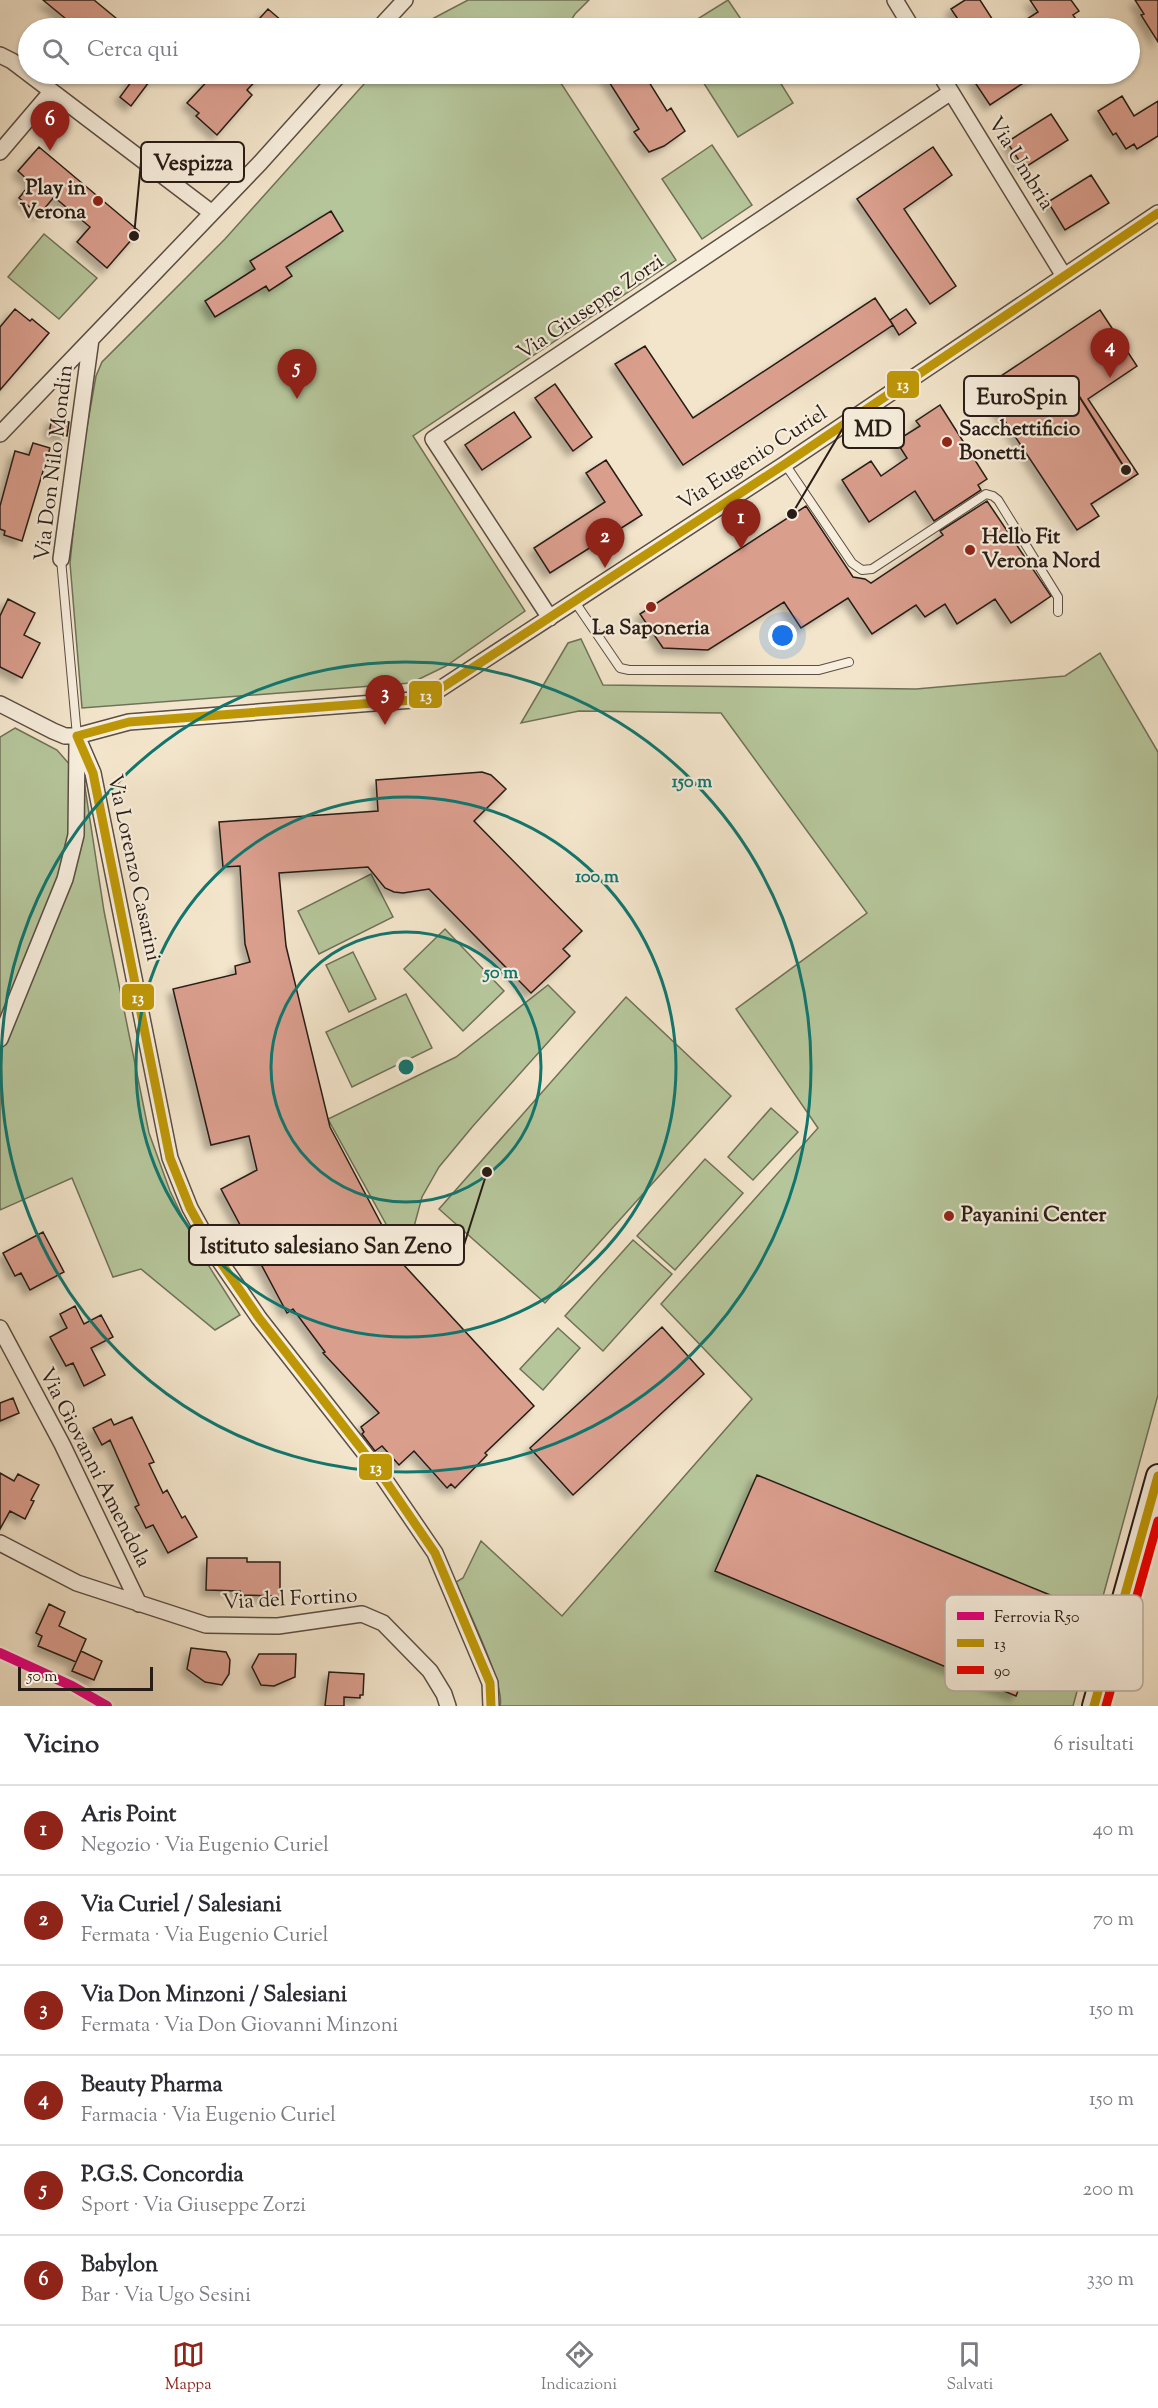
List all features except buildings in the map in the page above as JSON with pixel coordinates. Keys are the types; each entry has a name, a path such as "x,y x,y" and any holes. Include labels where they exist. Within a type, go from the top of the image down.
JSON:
{"main road":[{"path":"1125,1595 1158,1476"},
{"path":"1094,1706 1098,1691"}],"street":[{"path":"388,18 405,0"},
{"path":"895,0 906,18"},
{"path":"0,46 6,58 18,67"},
{"path":"40,84 212,213"},
{"path":"0,435 260,164 331,84"},
{"name":"Via Umbria","path":"946,84 1064,276"},
{"path":"0,152 51,92"},
{"name":"Via Giuseppe Zorzi","path":"550,618 433,439 951,92"},
{"name":"Via Eugenio Curiel","path":"77,736 129,722 413,700 440,689 785,464 1158,213"},
{"name":"Via Don Nilo Mondin","path":"61,558 91,339"},
{"path":"0,704 65,736 77,736 76,835 65,879 0,1039"},
{"name":"Via Lorenzo Casarini","path":"77,736 93,773 170,1158 190,1208 217,1257 259,1318 381,1474 435,1553 490,1683 491,1706"},
{"name":"Via Giovanni Amendola","path":"0,1328 6,1353 62,1444 139,1604"},
{"name":"Via del Fortino","path":"0,1543 77,1583 206,1625 278,1626 362,1614 383,1623 422,1663 444,1694 448,1706"}],"lane":[{"path":"785,464 852,563 862,570 872,569 986,495 993,496 998,500 1058,597 1058,612"},
{"name":"Via Don Nilo Mondin","path":"61,558 77,736"},
{"path":"575,602 620,668 629,670 819,670 849,662"}],"green space":[{"path":"468,0 589,0 572,18 434,18"},
{"path":"728,0 740,18 699,18"},
{"path":"364,84 562,84 676,260 413,436 525,611 446,666 411,683 82,708 70,563 80,466 96,376 102,362 225,239"},
{"path":"704,84 781,84 793,103 738,137"},
{"path":"712,145 752,205 702,239 662,179"},
{"path":"44,234 97,278 59,319 8,277"},
{"name":"Payanini Center","path":"581,639 603,685 916,689 1065,676 1100,653 1158,752 1158,1395 1103,1595 945,1595 945,1691 1077,1691 1073,1706 500,1706 497,1682 491,1664 456,1582 463,1578 481,1541 562,1616 752,1399 661,1304 818,1128 736,1009 867,913 721,713 579,711 521,723 568,643"},
{"path":"15,728 57,750 84,781 104,911 149,1133 170,1191 198,1249 240,1315 215,1330 141,1269 113,1277 72,1178 0,1210 0,737"},
{"path":"371,874 393,917 319,954 298,911"},
{"path":"445,929 504,991 463,1031 404,969"},
{"path":"353,952 376,999 349,1012 326,965"},
{"path":"548,985 575,1012 439,1167 422,1197 412,1234 413,1260 407,1262 328,1119 456,1057"},
{"path":"406,994 432,1048 352,1087 326,1032"},
{"path":"626,997 731,1096 545,1303 439,1209"},
{"path":"771,1108 798,1132 753,1180 728,1157"},
{"path":"705,1159 743,1193 675,1270 637,1236"},
{"path":"633,1240 672,1274 603,1351 565,1316"},
{"path":"558,1328 580,1348 543,1390 520,1369"}],"rail line":[{"name":"R50","path":"0,1653 72,1686 107,1706"}],"transit line":[{"name":"13","path":"77,736 129,722 413,700 440,689 785,464 1158,213"},
{"name":"13","path":"77,736 93,773 170,1158 190,1208 217,1257 259,1318 381,1474 435,1553 490,1683 491,1706"},
{"name":"13","path":"1125,1595 1158,1476"},
{"name":"90","path":"1137,1595 1158,1521"},
{"name":"13","path":"1094,1706 1098,1691"},
{"name":"90","path":"1106,1706 1110,1691"}],"place":[{"name":"Babylon","path":"50,151"},
{"name":"Play in Verona","path":"98,201"},
{"name":"Vespizza","path":"134,236"},
{"name":"Beauty Pharma","path":"1110,378"},
{"name":"P.G.S. Concordia","path":"297,399"},
{"name":"Sacchettificio Bonetti","path":"947,442"},
{"name":"EuroSpin","path":"1126,470"},
{"name":"MD","path":"792,514"},
{"name":"Aris Point","path":"741,549"},
{"name":"Hello Fit Verona Nord","path":"970,550"},
{"name":"Via Curiel / Salesiani","path":"605,568"},
{"name":"La Saponeria","path":"651,607"},
{"name":"Via Don Minzoni / Salesiani","path":"385,725"},
{"name":"Istituto salesiano San Zeno","path":"487,1172"},
{"name":"Payanini Center","path":"949,1216"}]}
